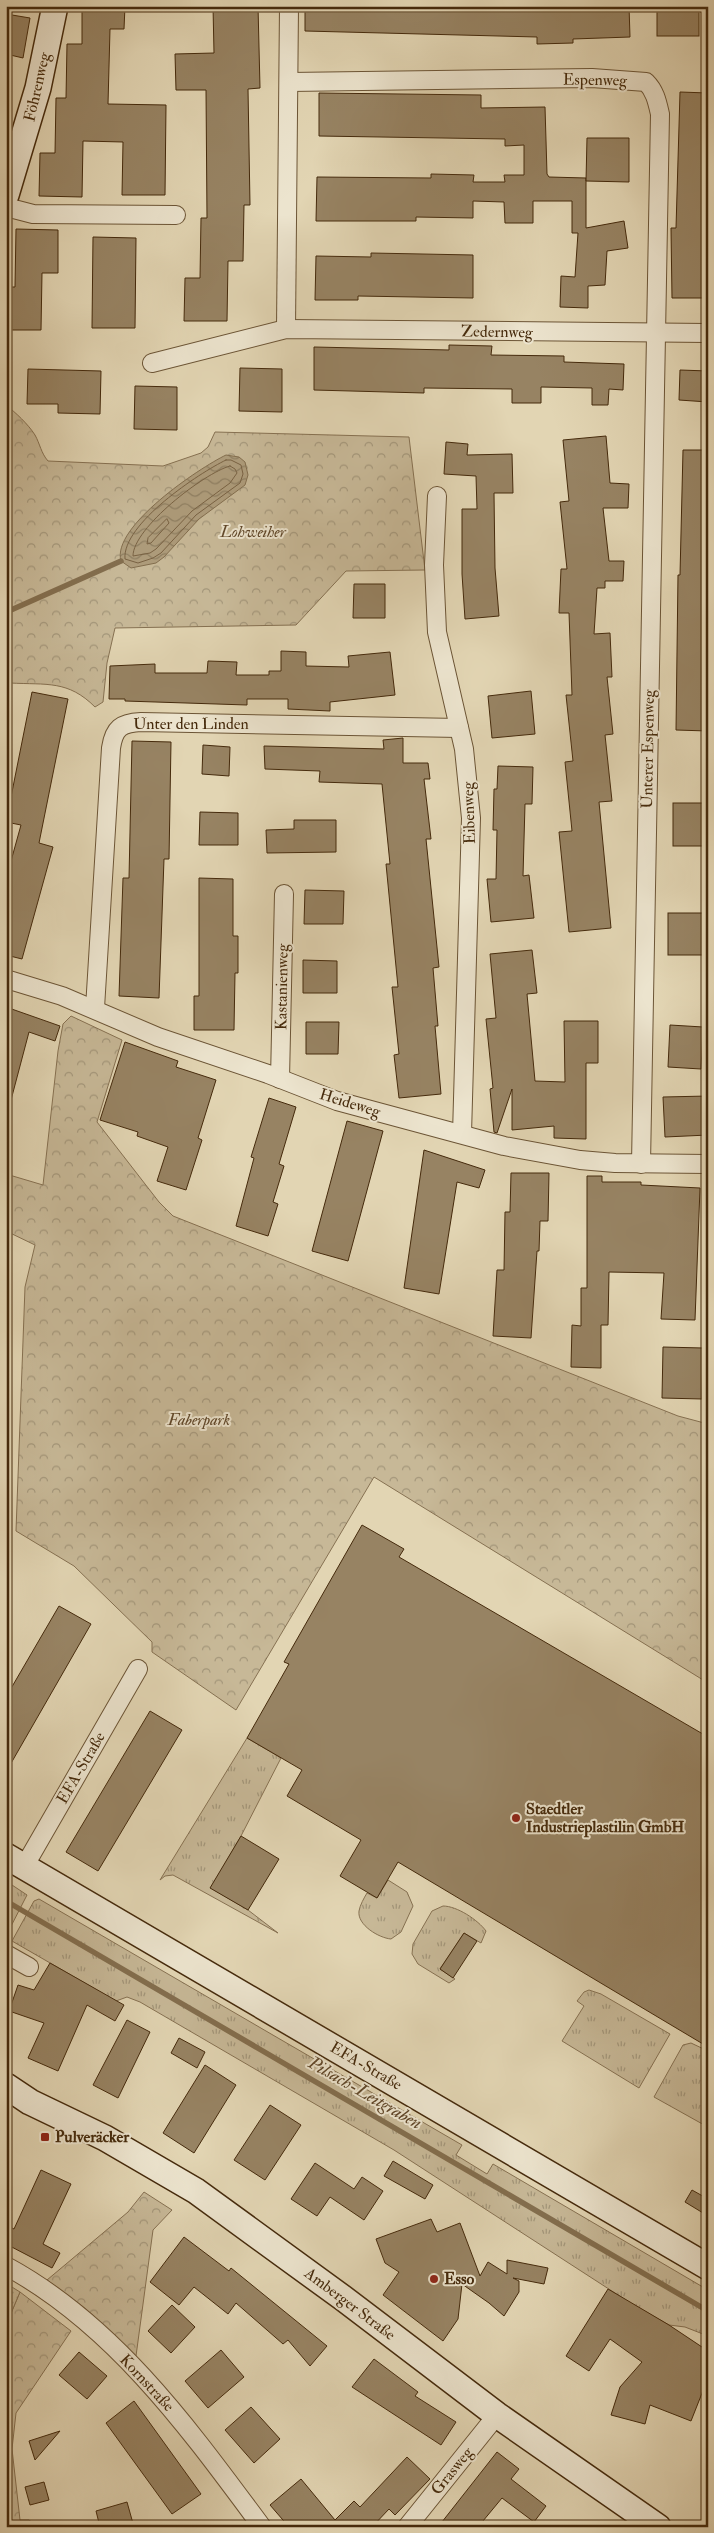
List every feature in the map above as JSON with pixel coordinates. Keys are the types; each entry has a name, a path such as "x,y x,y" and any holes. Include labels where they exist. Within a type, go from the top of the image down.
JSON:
{"street":[{"name":"Föhrenweg","path":"6,195 38,88 55,6"},
{"path":"286,329 289,6"},
{"name":"Espenweg","path":"289,82 592,78 646,82 652,88 660,114 655,334"},
{"path":"6,207 33,214 176,215"},
{"name":"Zedernweg","path":"152,363 286,329 655,334 708,333"},
{"name":"Unterer Espenweg","path":"640,1164 655,334"},
{"name":"Eibenweg","path":"437,496 434,565 436,632 459,728 468,776 471,818 462,1134"},
{"name":"Unter den Linden","path":"95,1008 110,748 112,737 117,727 124,724 141,722 459,728"},
{"name":"Kastanienweg","path":"280,1079 284,894"},
{"name":"Heideweg","path":"6,979 95,1008 158,1037 280,1079 337,1101 504,1146 580,1160 640,1164 708,1164"},
{"name":"EFA-Straße","path":"138,1669 15,1862 708,2267"},
{"path":"6,1954 29,1967"},
{"name":"Amberger Straße","path":"6,2086 18,2101 105,2138 196,2191 343,2298 496,2415 658,2527"},
{"name":"Kornstraße","path":"6,2266 60,2301 123,2356 200,2445 262,2527"},
{"name":"Grasweg","path":"407,2527 496,2415"}],"green space":[{"name":"Lohweiher","path":"6,405 32,431 48,461 163,466 201,453 208,447 215,432 409,437 425,570 346,571 296,625 115,628 107,663 103,702 95,707 76,692 66,688 46,684 10,683 6,645"},
{"name":"Faberpark","path":"71,1016 122,1040 97,1122 159,1202 173,1216 678,1416 708,1424 708,1683 374,1477 236,1710 152,1652 152,1642 74,1566 16,1531 25,1287 35,1245 6,1231 6,1174 43,1185 58,1051 63,1024"},
{"path":"247,1738 281,1758 241,1836 211,1888 248,1910 278,1933 173,1875 165,1876 160,1880"},
{"path":"388,1880 407,1892 413,1906 401,1932 391,1939 370,1930 361,1921 359,1916 361,1904 367,1893 377,1898"},
{"path":"6,1881 27,1895 6,1936"},
{"path":"39,1899 462,2145 456,2155 487,2174 493,2164 708,2290 708,2336 685,2327 669,2325 632,2304 394,2150 140,2002 127,1997 116,2001 12,1941 34,1901"},
{"path":"443,1906 454,1908 467,1914 486,1931 481,1943 464,1933 440,1969 455,1979 449,1983 418,1964 412,1954 413,1944 432,1911"},
{"path":"589,1990 601,1994 670,2034 639,2088 562,2041 584,2006 577,2001 584,1992"},
{"path":"691,2043 708,2051 708,2124 706,2126 654,2097 683,2045"},
{"path":"144,2192 172,2210 153,2230 136,2356 86,2309 47,2280 128,2212"},
{"path":"7,2284 20,2292 6,2325 6,2287"},
{"path":"20,2292 71,2331 16,2413 12,2449 20,2520 29,2520 38,2527 6,2527 6,2325"}],"water":[{"name":"Lohweiher","path":"226,455 239,457 245,462 248,475 245,485 199,519 164,557 156,563 131,568 121,561 122,547 129,532 143,516 178,485"}],"building":[{"path":"82,6 125,6 124,29 110,29 108,104 166,105 165,195 122,195 123,142 83,141 82,197 39,196 40,153 55,153 56,98 66,98 67,44 82,44"},
{"path":"213,6 258,6 260,88 248,89 250,205 244,205 243,261 228,261 227,321 184,321 185,278 200,278 201,218 207,218 206,90 176,90 175,54 214,53"},
{"path":"305,6 520,6 520,9 629,6 630,37 573,39 573,43 537,44 537,37 305,31"},
{"path":"657,6 699,6 699,36 657,36"},
{"path":"6,14 30,18 23,58 6,54"},
{"path":"680,92 708,93 708,298 672,298 671,228 676,228"},
{"path":"319,93 481,95 481,108 545,107 547,174 549,177 586,178 586,228 624,221 628,248 607,251 605,285 588,286 588,308 560,307 561,276 575,277 578,233 572,233 572,201 533,201 533,223 505,223 504,202 473,201 473,218 416,217 416,221 316,221 317,177 431,178 431,174 474,175 473,182 505,182 504,175 524,175 524,145 505,146 505,139 319,136"},
{"path":"587,138 629,138 629,182 586,181"},
{"path":"16,229 58,230 58,273 42,273 41,330 6,330 6,287 15,287"},
{"path":"93,237 136,238 135,328 92,328"},
{"path":"371,253 473,255 473,298 358,296 358,300 315,300 316,256 371,257"},
{"path":"449,345 492,346 491,355 564,356 564,362 624,364 623,390 609,389 608,405 592,405 592,388 541,387 541,403 512,403 512,389 424,388 424,393 314,390 314,347 449,350"},
{"path":"240,368 282,369 282,412 239,411"},
{"path":"28,369 101,371 100,414 58,413 58,404 27,404"},
{"path":"680,370 708,371 708,402 679,400"},
{"path":"135,386 177,387 177,430 134,429"},
{"path":"606,436 610,483 629,484 628,508 603,508 609,561 624,561 623,581 605,581 605,588 597,588 594,634 610,633 612,677 607,677 613,734 605,735 612,801 599,802 611,928 569,932 559,832 572,831 565,762 573,761 566,695 572,695 569,613 559,613 561,569 567,569 560,502 569,501 563,440"},
{"path":"446,442 468,444 467,455 512,454 513,493 494,493 495,568 499,616 465,619 462,574 462,509 477,509 476,476 444,474"},
{"path":"683,450 708,450 708,731 676,730 678,575 680,575"},
{"path":"354,584 385,584 385,618 353,618"},
{"path":"281,651 306,652 306,666 349,667 348,656 390,652 395,695 330,702 330,711 288,709 288,699 247,699 247,705 109,699 110,666 155,664 155,673 207,673 208,661 237,662 236,675 269,675 269,671 281,671"},
{"path":"531,691 535,734 492,738 488,696"},
{"path":"32,692 68,699 39,843 53,847 22,959 6,955 6,879 21,825 6,822"},
{"path":"403,738 403,763 428,763 430,779 424,779 431,839 426,839 439,967 433,968 438,1026 435,1026 441,1094 399,1098 394,1055 399,1054 392,987 398,987 386,864 390,864 382,784 319,782 320,771 265,769 264,746 384,749 383,740"},
{"path":"132,741 171,742 169,859 164,859 159,998 119,996 123,878 129,878"},
{"path":"203,745 230,747 229,776 202,774"},
{"path":"498,766 533,767 532,804 525,804 523,876 529,875 534,918 491,922 487,879 496,879 497,830 493,830 494,789 497,789"},
{"path":"673,803 708,803 708,846 673,846"},
{"path":"200,812 238,813 238,845 199,845"},
{"path":"294,820 336,820 336,852 267,853 266,830 294,829"},
{"path":"199,878 233,879 233,936 238,936 238,973 235,973 234,1030 194,1030 194,996 199,996"},
{"path":"305,890 344,891 343,924 304,924"},
{"path":"668,913 708,913 708,955 668,955"},
{"path":"532,950 537,993 527,994 535,1081 565,1082 564,1021 598,1021 598,1063 586,1063 586,1139 554,1138 554,1126 512,1130 512,1089 497,1133 494,1132 490,1089 493,1088 486,1019 496,1018 490,954"},
{"path":"303,960 337,961 337,993 303,993"},
{"path":"6,1007 60,1026 55,1041 29,1032 11,1100 6,1099"},
{"path":"306,1022 339,1022 338,1054 306,1054"},
{"path":"670,1025 703,1027 701,1069 668,1067"},
{"path":"125,1042 178,1061 176,1067 216,1080 198,1138 202,1140 186,1190 157,1181 168,1147 137,1136 138,1132 100,1120"},
{"path":"708,1096 708,1135 665,1137 663,1097"},
{"path":"269,1098 296,1107 279,1164 284,1166 273,1202 278,1204 268,1236 236,1226 254,1158 251,1157"},
{"path":"347,1121 383,1131 348,1261 312,1251"},
{"path":"424,1150 485,1170 479,1188 457,1182 439,1294 404,1288"},
{"path":"511,1173 549,1173 548,1221 540,1221 531,1338 493,1336 497,1270 504,1270 505,1212 510,1212"},
{"path":"587,1176 602,1176 602,1182 641,1182 641,1185 700,1188 695,1320 661,1319 664,1273 609,1272 608,1325 601,1325 601,1368 571,1367 572,1325 581,1326 581,1288 587,1288"},
{"path":"663,1347 703,1348 702,1399 662,1398"},
{"name":"Staedtler Industrieplastilin GmbH","path":"362,1525 404,1549 399,1557 708,1737 708,2047 398,1862 377,1898 340,1876 361,1840 287,1796 302,1770 247,1738 289,1664 284,1662"},
{"path":"59,1606 91,1624 6,1772 6,1697"},
{"path":"150,1711 182,1730 98,1871 66,1852"},
{"path":"241,1836 279,1859 248,1910 210,1888"},
{"path":"464,1933 477,1941 453,1978 440,1969"},
{"path":"50,1963 124,2005 115,2021 87,2005 58,2071 28,2058 44,2023 9,2011 18,1985 34,1990"},
{"path":"127,2020 150,2032 118,2098 93,2085"},
{"path":"179,2038 205,2052 197,2068 171,2053"},
{"path":"205,2065 236,2085 194,2153 163,2133"},
{"path":"270,2105 301,2125 265,2180 234,2160"},
{"path":"393,2161 433,2185 425,2199 384,2176"},
{"path":"315,2163 354,2189 362,2177 383,2191 364,2220 330,2197 317,2216 291,2199"},
{"path":"41,2170 71,2184 43,2244 60,2253 52,2268 6,2244 6,2225 14,2229"},
{"path":"692,2190 708,2199 708,2216 685,2202"},
{"path":"431,2219 437,2232 460,2223 480,2276 488,2262 507,2274 507,2260 548,2268 544,2284 513,2278 519,2281 519,2292 504,2316 462,2284 458,2319 443,2341 383,2295 399,2272 385,2263 376,2239"},
{"path":"184,2237 229,2271 231,2268 327,2346 310,2366 288,2340 283,2344 236,2303 228,2314 194,2287 179,2305 150,2282"},
{"path":"608,2289 669,2325 708,2351 708,2378 691,2421 650,2405 645,2424 611,2415 620,2387 642,2362 610,2339 589,2371 566,2356"},
{"path":"172,2305 195,2327 171,2353 148,2331"},
{"path":"221,2350 244,2377 208,2408 185,2381"},
{"path":"79,2352 107,2376 87,2399 59,2375"},
{"path":"374,2359 418,2392 415,2396 456,2422 441,2445 352,2387"},
{"path":"134,2401 201,2494 172,2514 106,2423"},
{"path":"251,2407 280,2439 254,2463 225,2430"},
{"path":"60,2431 35,2460 29,2441"},
{"path":"497,2452 519,2469 511,2479 546,2506 534,2522 502,2498 478,2527 438,2527"},
{"path":"407,2457 430,2479 395,2515 389,2509 372,2527 289,2527 270,2505 301,2479 335,2520 354,2501 360,2507"},
{"path":"44,2482 49,2500 30,2505 25,2487"},
{"path":"127,2502 134,2527 100,2527 96,2511"}],"waterway":[{"path":"11,610 121,561"},
{"name":"Pilsach-Leitgraben","path":"6,1901 708,2311"}],"place":[{"name":"Staedtler Industrieplastilin GmbH","path":"516,1818"},
{"name":"Pulveräcker","path":"45,2137"},
{"name":"Esso","path":"434,2279"}]}
